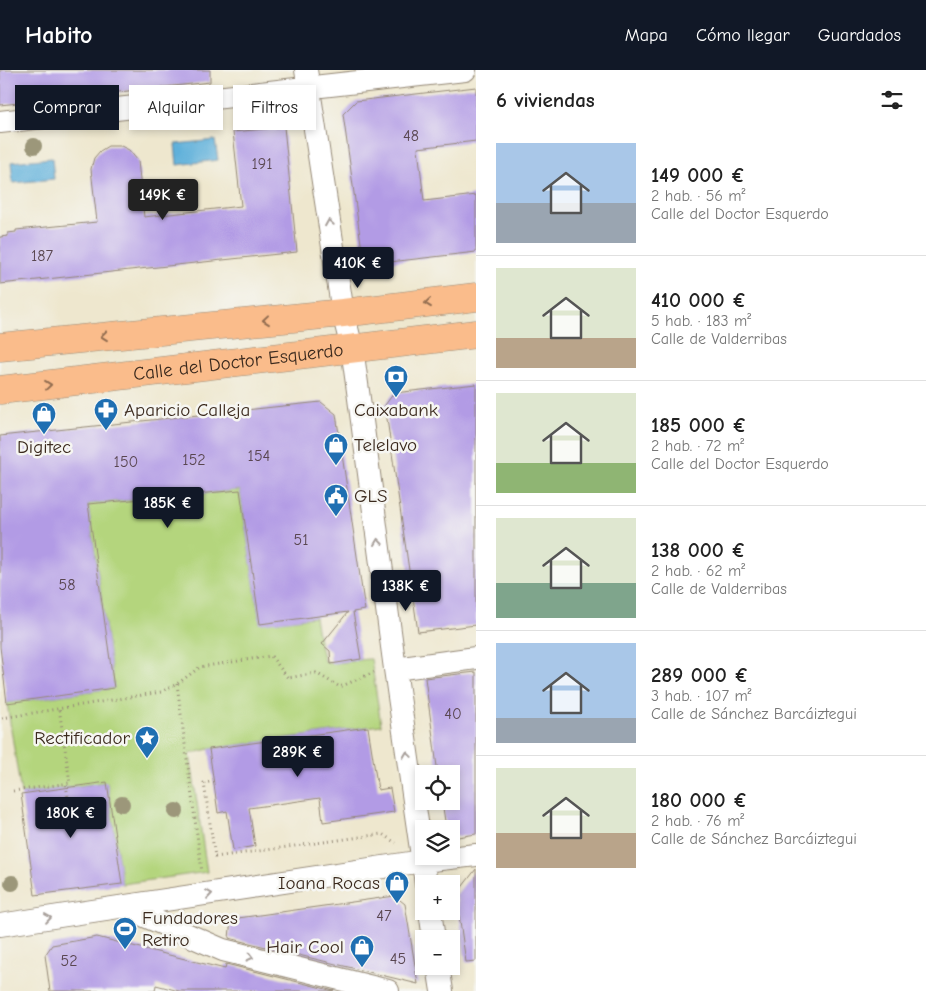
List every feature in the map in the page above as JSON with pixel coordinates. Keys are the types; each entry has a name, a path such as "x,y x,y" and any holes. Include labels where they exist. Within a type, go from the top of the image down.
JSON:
{"main road":[{"name":"Calle del Doctor Esquerdo","path":"0,347 343,313 476,297"},
{"name":"Calle del Doctor Esquerdo","path":"0,390 476,334"}],"street":[{"path":"0,122 307,79 465,70"},
{"path":"307,79 343,313 352,348 417,820"},
{"path":"395,669 476,658"},
{"path":"460,857 476,855"},
{"path":"0,925 415,862"},
{"path":"124,907 223,950 388,991"},
{"path":"439,975 442,991"}],"path":[{"path":"2,718 162,692 177,684 200,667 272,656 288,678 316,673 340,687 376,671 395,669"},
{"path":"177,684 206,894"},
{"path":"13,791 70,783 59,708"},
{"path":"214,781 204,783 214,857 382,834 415,856"},
{"path":"60,798 68,798 66,784"}],"green space":[{"path":"240,490 260,623 315,617 324,661 341,663 371,659 381,725 209,749 190,754 207,872 122,884 107,782 21,794 7,703 114,688 88,504"}],"water":[{"path":"215,140 218,160 177,165 175,144"},
{"path":"52,158 54,179 13,183 11,162"}],"building":[{"path":"0,70 210,70 210,82 183,85 129,85 129,91 119,92 119,85 15,85 15,103 0,105"},
{"path":"476,87 476,141 418,148 424,201 476,195 476,252 364,265 343,114 356,101"},
{"path":"284,130 297,252 0,284 0,237 8,236 8,233 16,232 16,230 97,222 91,169 94,158 108,146 121,146 129,150 138,161 144,217 241,206 233,132"},
{"path":"476,384 476,625 418,632 385,405 394,393"},
{"path":"321,402 336,414 365,610 353,612 361,659 331,664 330,651 322,644 348,612 260,624 240,490 88,504 114,688 7,703 0,647 0,436"},
{"path":"476,672 476,834 460,837 460,820 445,820 443,810 460,810 460,765 437,765 425,678"},
{"path":"368,727 378,790 390,788 394,812 323,822 320,798 249,808 255,846 233,850 227,811 218,813 209,749"},
{"path":"107,782 122,884 35,895 21,794"},
{"path":"476,869 476,961 466,962 460,920 460,890"},
{"path":"395,896 405,904 415,975 418,984 229,938 231,919"},
{"path":"97,937 225,969 226,964 334,991 179,991 156,985 155,991 50,991 45,955 52,945"}],"place":[{"name":"Caixabank","path":"396,398"},
{"name":"Aparicio Calleja","path":"106,431"},
{"name":"Digitec","path":"44,435"},
{"name":"Telelavo","path":"336,466"},
{"name":"GLS","path":"336,517"},
{"name":"Rectificador","path":"147,759"},
{"name":"Ioana Rocas","path":"397,904"},
{"name":"Fundadores Retiro","path":"125,950"},
{"name":"Hair Cool","path":"362,968"}]}
